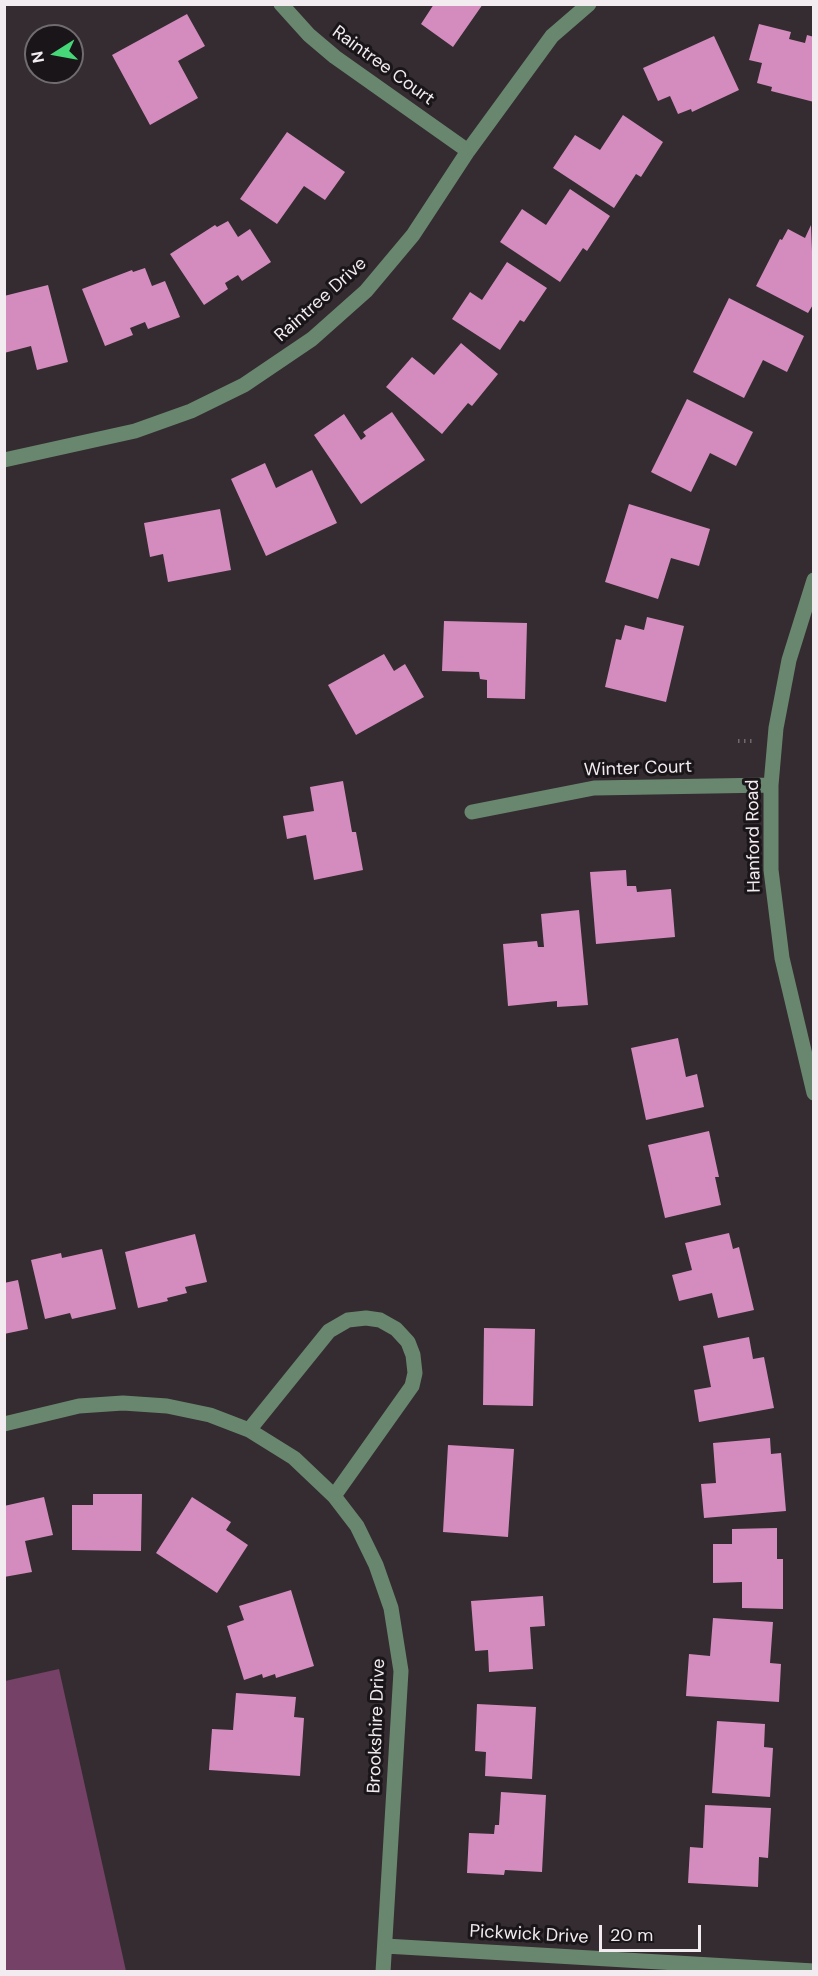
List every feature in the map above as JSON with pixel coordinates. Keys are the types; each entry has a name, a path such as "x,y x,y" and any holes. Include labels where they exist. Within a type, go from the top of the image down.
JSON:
{"street":[{"name":"Raintree Court","path":"282,4 309,35 334,57 468,151"},
{"name":"Raintree Drive","path":"4,460 135,431 190,411 282,362 312,339 366,291 413,235 468,151 552,36 589,4"},
{"name":"Hanford Road","path":"813,580 789,660 777,728 771,785 771,870 782,958 813,1093"},
{"name":"Winter Court","path":"472,812 594,788 771,785"},
{"path":"249,1430 329,1331 348,1320 366,1318 380,1320 396,1329 408,1342 413,1355 415,1373 412,1386 334,1496"},
{"name":"Brookshire Drive","path":"4,1424 79,1406 123,1403 167,1406 210,1415 249,1430 294,1458 334,1496 357,1526 376,1565 391,1608 399,1653 400,1671 383,1971"},
{"name":"Pickwick Drive","path":"386,1946 813,1971"}],"shaded area":[{"path":"59,1669 126,1971 5,1971 5,1681"}],"building":[{"path":"434,4 483,4 453,47 421,24"},
{"path":"187,14 205,46 178,61 198,98 150,125 112,55"},
{"path":"759,24 791,32 789,39 805,43 807,35 814,37 814,102 771,91 772,87 757,83 762,63 749,60"},
{"path":"714,36 739,90 692,112 691,109 678,114 670,96 658,101 643,68"},
{"path":"623,115 663,142 641,177 636,174 614,208 553,168 575,135 600,150"},
{"path":"287,132 345,172 325,200 304,186 277,224 240,199"},
{"path":"570,189 610,216 587,251 583,248 560,282 500,242 522,209 546,225"},
{"path":"228,221 238,237 250,229 271,262 242,281 238,275 225,283 228,289 204,305 170,254 215,225 217,227"},
{"path":"811,225 814,303 808,313 756,286 780,239 782,240 788,229 805,238"},
{"path":"507,262 547,288 524,322 520,320 500,350 452,319 470,292 482,300"},
{"path":"145,268 152,286 165,281 180,317 148,329 145,322 130,328 133,335 105,346 82,289 132,270 133,272"},
{"path":"48,285 68,362 37,370 31,346 4,353 4,296"},
{"path":"729,298 804,336 787,372 763,360 744,398 693,372"},
{"path":"461,343 498,374 472,406 468,403 442,434 386,387 412,357 434,375"},
{"path":"687,399 753,432 736,466 710,453 691,492 651,472"},
{"path":"392,412 425,460 361,504 314,435 344,414 361,440 366,436 363,432"},
{"path":"265,463 276,488 312,470 337,523 266,556 231,479"},
{"path":"629,504 710,529 699,566 671,558 658,599 605,582"},
{"path":"220,509 231,570 168,582 163,554 150,557 144,523"},
{"path":"647,617 684,626 666,702 605,687 616,639 621,640 625,625 644,630"},
{"path":"444,621 527,623 525,699 487,698 487,680 480,679 479,672 442,671"},
{"path":"384,654 394,671 405,664 424,697 356,735 328,685"},
{"path":"343,781 352,832 356,832 363,870 314,880 306,835 287,839 283,816 314,811 310,787"},
{"path":"626,870 627,886 636,886 637,892 671,889 675,937 596,944 590,872"},
{"path":"579,910 588,1005 557,1007 557,1001 508,1006 503,944 537,941 538,947 544,947 541,914"},
{"path":"678,1038 686,1077 697,1074 704,1107 646,1120 631,1048"},
{"path":"709,1131 719,1177 715,1177 721,1205 665,1218 648,1145"},
{"path":"729,1233 733,1249 739,1247 754,1310 718,1318 712,1293 679,1301 672,1275 692,1270 685,1243"},
{"path":"195,1234 207,1282 185,1287 187,1293 167,1298 168,1301 138,1308 125,1252"},
{"path":"102,1249 116,1309 72,1319 70,1313 45,1319 31,1260 61,1253 62,1258"},
{"path":"18,1280 28,1329 4,1334 4,1283"},
{"path":"484,1328 535,1329 533,1406 483,1405"},
{"path":"749,1337 753,1359 764,1357 774,1408 699,1422 694,1390 711,1387 703,1346"},
{"path":"770,1438 771,1454 781,1453 786,1511 704,1518 701,1484 716,1483 713,1443"},
{"path":"448,1445 514,1449 508,1537 443,1532"},
{"path":"93,1494 142,1494 141,1551 72,1550 72,1505 93,1505"},
{"path":"44,1497 53,1535 25,1541 32,1572 4,1577 4,1506"},
{"path":"192,1497 231,1522 226,1530 248,1545 217,1593 156,1553"},
{"path":"777,1528 777,1559 783,1559 783,1609 742,1608 742,1582 713,1583 713,1544 732,1544 732,1529"},
{"path":"291,1590 314,1666 276,1678 275,1674 263,1678 262,1674 244,1680 227,1626 244,1620 239,1606"},
{"path":"543,1596 545,1626 530,1627 533,1669 489,1672 488,1650 475,1651 471,1601"},
{"path":"713,1618 773,1622 770,1663 781,1664 779,1702 686,1696 689,1654 710,1656"},
{"path":"236,1693 296,1697 294,1717 304,1718 300,1776 209,1770 212,1729 233,1730"},
{"path":"477,1704 536,1707 532,1779 485,1776 486,1752 475,1751"},
{"path":"717,1721 765,1724 764,1747 773,1748 770,1797 712,1793"},
{"path":"501,1792 546,1795 542,1872 505,1870 504,1875 467,1873 469,1833 494,1834 495,1825 499,1825"},
{"path":"705,1805 771,1808 768,1858 759,1857 758,1887 688,1883 690,1847 703,1848"}]}
